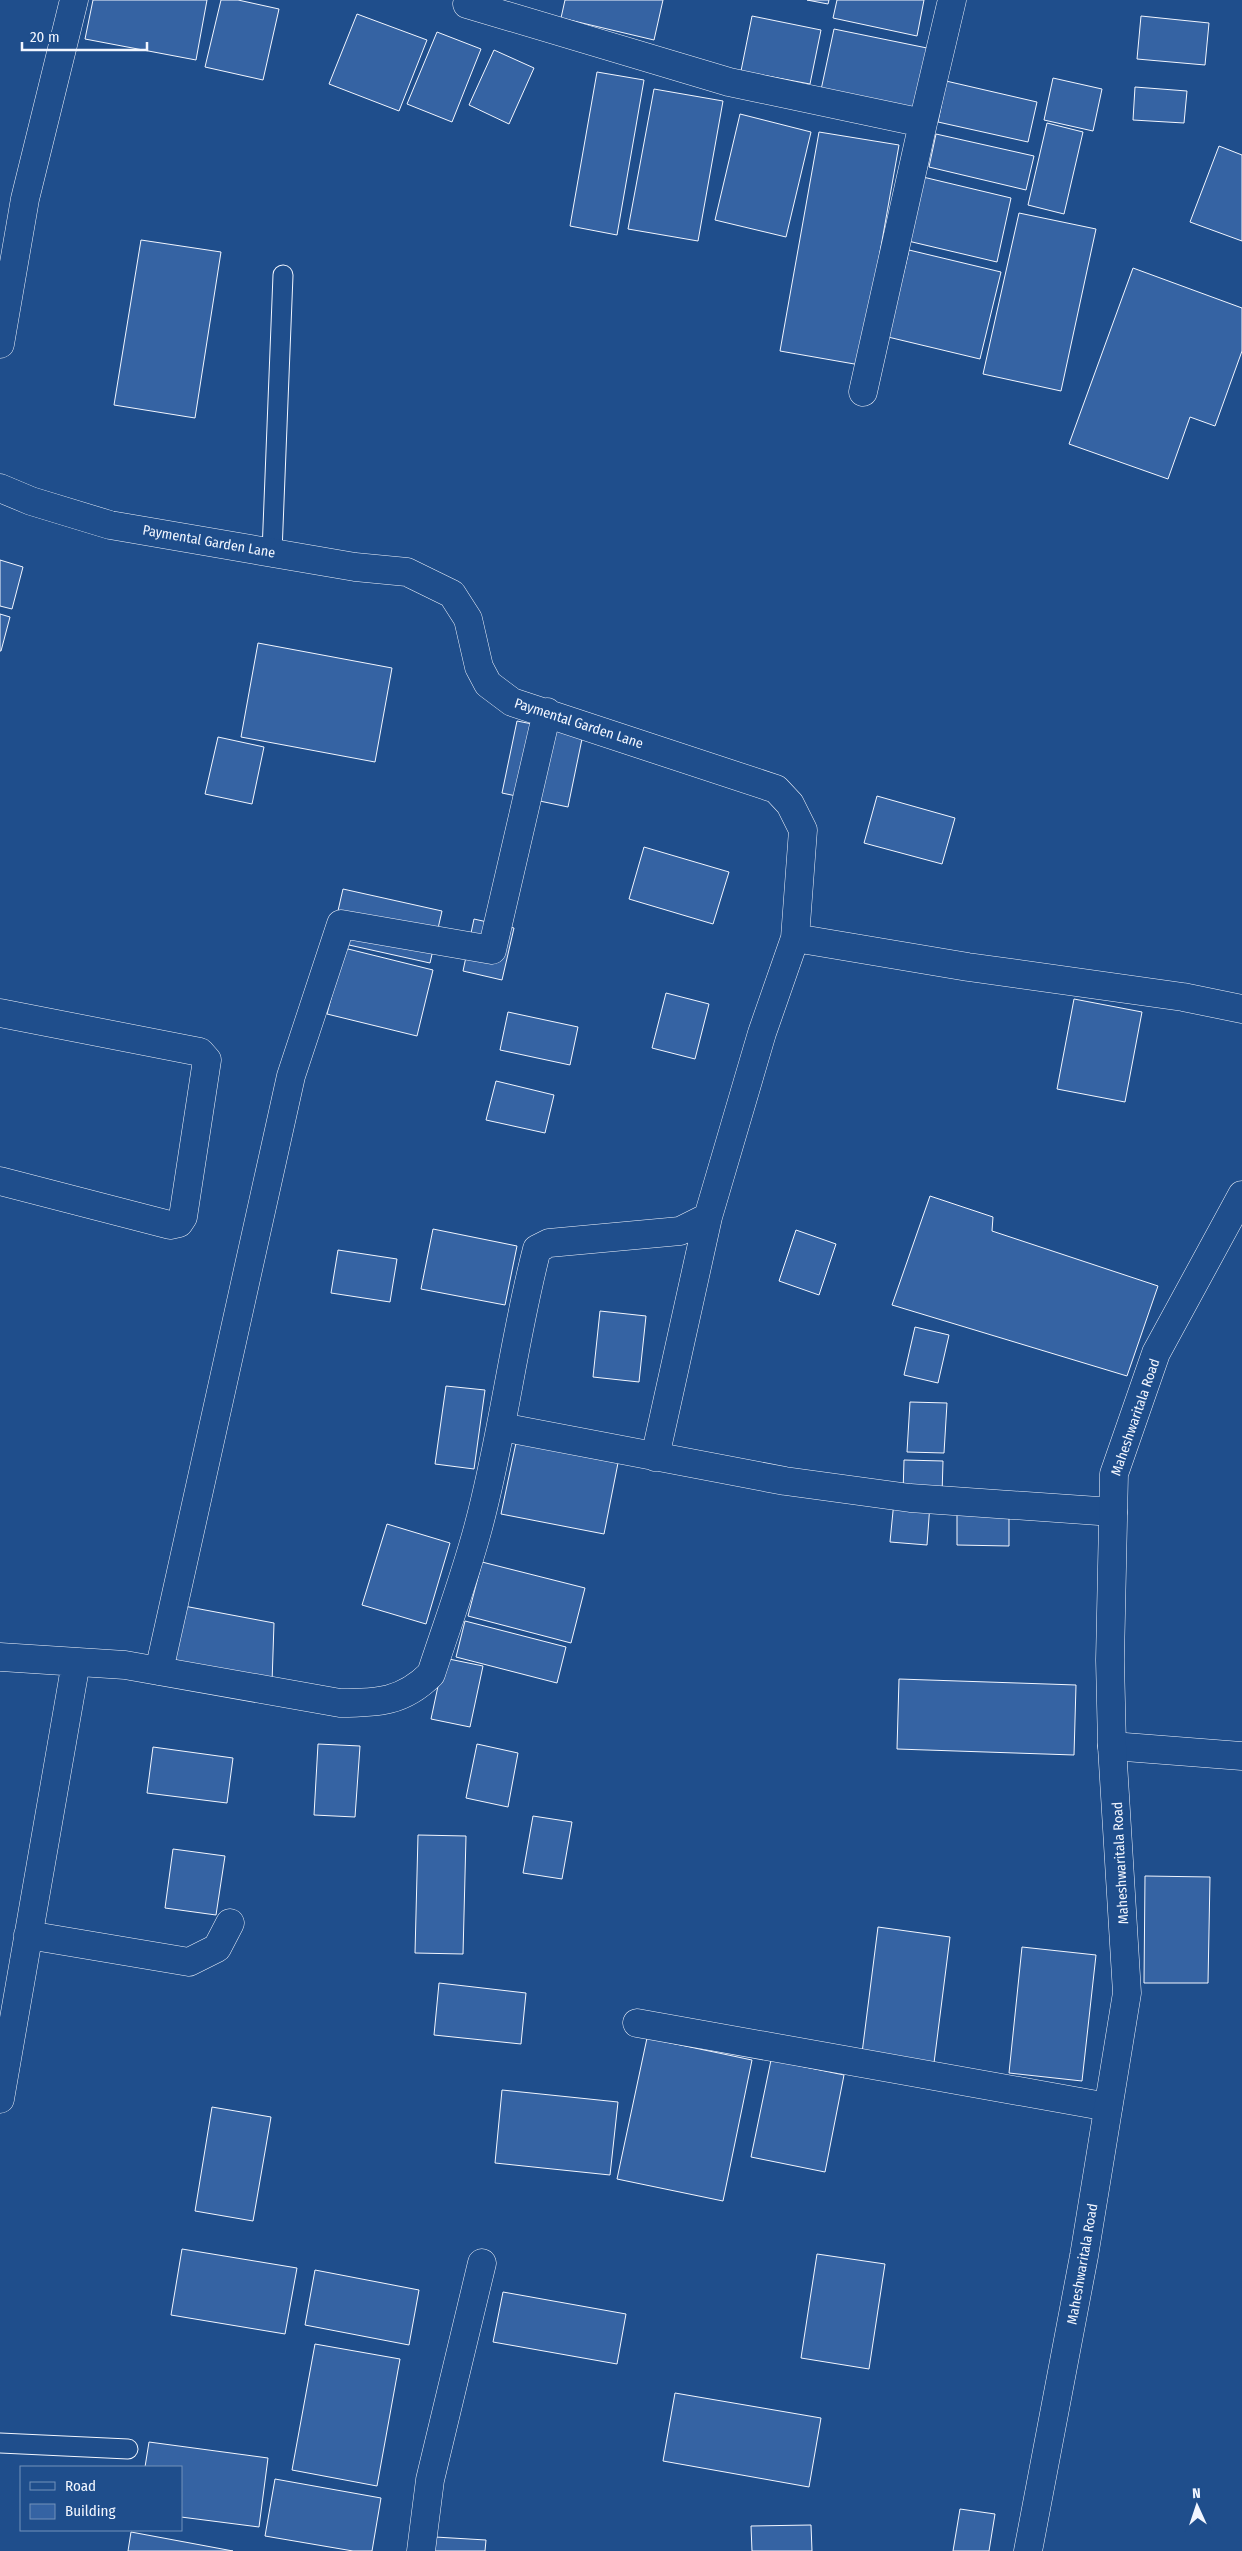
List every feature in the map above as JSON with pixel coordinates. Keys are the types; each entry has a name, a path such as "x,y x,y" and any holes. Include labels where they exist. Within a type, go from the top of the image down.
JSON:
{"street":[{"path":"0,344 25,198 74,0"},
{"path":"863,392 952,0"},
{"path":"462,1 729,82 923,123"},
{"name":"Paymental Garden Lane","path":"0,488 32,501 110,524 355,567 407,572 452,594 468,619 479,667 488,684 512,702 776,789 790,804 803,830 796,938 762,1033 708,1217 655,1457"},
{"path":"159,1670 291,1076 341,924 492,950 546,712"},
{"path":"796,938 968,967 1183,997 1242,1009"},
{"path":"0,1013 200,1052 207,1060 183,1217 179,1223 170,1225 0,1182"},
{"name":"Maheshwaritala Road","path":"1028,2551 1084,2256 1127,1993 1112,1746 1110,1660 1114,1474 1156,1353 1242,1195"},
{"path":"0,1657 125,1665 340,1703 374,1703 399,1698 419,1686 432,1674 478,1528 501,1427 527,1286 536,1249 548,1243 680,1231 708,1217"},
{"path":"501,1427 784,1481 910,1498 1113,1512"},
{"path":"0,2099 76,1662"},
{"path":"1112,1746 1242,1756"},
{"path":"28,1935 190,1962 217,1948 230,1924"},
{"path":"637,2023 1108,2107"},
{"path":"421,2551 430,2480 482,2263"}],"lane":[{"path":"272,552 283,276"},
{"path":"0,2443 128,2449"}],"building":[{"path":"93,0 207,0 196,60 85,39"},
{"path":"221,0 238,0 279,9 263,80 205,67"},
{"path":"565,0 663,0 654,40 561,18"},
{"path":"807,0 829,0 828,4"},
{"path":"837,0 924,0 917,36 833,18"},
{"path":"357,14 427,40 399,111 329,84"},
{"path":"752,16 821,30 810,84 741,71"},
{"path":"1141,16 1209,23 1205,65 1137,59"},
{"path":"834,29 927,48 915,109 821,90"},
{"path":"437,32 481,49 452,122 407,104"},
{"path":"494,50 534,68 509,124 469,105"},
{"path":"597,72 644,80 617,235 570,226"},
{"path":"1053,78 1102,89 1093,131 1044,120"},
{"path":"946,81 1037,102 1028,142 938,122"},
{"path":"1135,87 1187,91 1184,123 1133,120"},
{"path":"654,89 723,101 698,241 628,229"},
{"path":"740,114 811,132 786,237 715,220"},
{"path":"1047,123 1083,132 1064,214 1028,205"},
{"path":"819,132 899,145 860,365 780,351"},
{"path":"936,134 1034,156 1026,190 929,167"},
{"path":"1219,146 1242,155 1242,241 1190,222"},
{"path":"923,177 1011,198 997,262 908,241"},
{"path":"1019,213 1096,229 1061,391 983,374"},
{"path":"141,240 221,252 195,418 114,405"},
{"path":"909,250 1001,272 980,359 888,337"},
{"path":"1133,268 1242,308 1242,351 1215,426 1190,417 1168,479 1069,444"},
{"path":"0,560 23,567 12,609 0,606"},
{"path":"0,614 10,617 1,651 0,651"},
{"path":"258,643 392,668 375,762 241,737"},
{"path":"517,721 583,734 568,807 502,793"},
{"path":"218,737 264,747 252,804 205,794"},
{"path":"877,796 955,818 942,864 864,843"},
{"path":"644,847 729,872 713,924 629,899"},
{"path":"343,889 442,911 430,963 331,941"},
{"path":"474,919 514,928 502,980 463,971"},
{"path":"344,948 433,970 417,1036 327,1014"},
{"path":"666,993 709,1004 695,1059 652,1048"},
{"path":"1074,999 1142,1012 1125,1102 1057,1089"},
{"path":"508,1012 578,1027 570,1065 500,1050"},
{"path":"496,1081 554,1095 545,1133 486,1120"},
{"path":"930,1196 993,1217 992,1231 1158,1286 1127,1376 892,1305"},
{"path":"433,1229 517,1246 505,1305 421,1289"},
{"path":"796,1230 836,1244 819,1295 779,1281"},
{"path":"338,1250 397,1259 390,1302 331,1293"},
{"path":"600,1311 646,1316 639,1382 593,1377"},
{"path":"915,1327 949,1335 938,1383 904,1375"},
{"path":"446,1386 485,1390 474,1469 435,1464"},
{"path":"910,1402 947,1403 944,1453 907,1452"},
{"path":"516,1443 618,1463 604,1534 501,1514"},
{"path":"904,1460 943,1461 942,1495 903,1494"},
{"path":"894,1501 930,1504 927,1545 890,1542"},
{"path":"957,1512 1009,1513 1009,1546 957,1545"},
{"path":"387,1524 450,1543 426,1624 362,1605"},
{"path":"482,1562 585,1588 571,1643 468,1616"},
{"path":"168,1603 274,1623 272,1683 158,1663"},
{"path":"465,1621 566,1647 557,1683 456,1657"},
{"path":"444,1658 483,1666 470,1727 431,1719"},
{"path":"899,1679 1076,1685 1074,1755 897,1749"},
{"path":"318,1744 360,1746 355,1817 314,1815"},
{"path":"477,1744 518,1753 508,1807 466,1798"},
{"path":"153,1747 233,1758 227,1803 147,1793"},
{"path":"533,1816 572,1822 562,1879 523,1873"},
{"path":"418,1835 466,1836 463,1954 415,1953"},
{"path":"173,1849 225,1856 216,1915 165,1908"},
{"path":"1145,1876 1210,1877 1208,1983 1144,1983"},
{"path":"878,1927 950,1937 934,2063 862,2053"},
{"path":"1022,1947 1096,1955 1082,2081 1009,2073"},
{"path":"439,1983 526,1993 521,2044 434,2035"},
{"path":"647,2038 752,2060 723,2201 617,2179"},
{"path":"771,2060 844,2075 825,2172 751,2157"},
{"path":"502,2090 618,2102 610,2175 495,2163"},
{"path":"212,2107 271,2117 253,2221 195,2211"},
{"path":"182,2249 297,2268 285,2334 171,2315"},
{"path":"817,2254 885,2264 869,2369 801,2358"},
{"path":"315,2270 419,2290 409,2345 305,2325"},
{"path":"503,2292 626,2314 617,2364 493,2342"},
{"path":"315,2344 400,2359 377,2486 292,2470"},
{"path":"675,2393 821,2418 809,2487 663,2461"},
{"path":"149,2442 268,2458 259,2527 182,2517 182,2466 145,2466"},
{"path":"275,2479 381,2498 372,2551 353,2551 265,2536"},
{"path":"960,2509 995,2514 989,2551 953,2551"},
{"path":"811,2525 812,2551 752,2551 751,2526"},
{"path":"131,2532 233,2551 128,2551"},
{"path":"435,2537 486,2540 485,2551 434,2551"}]}
